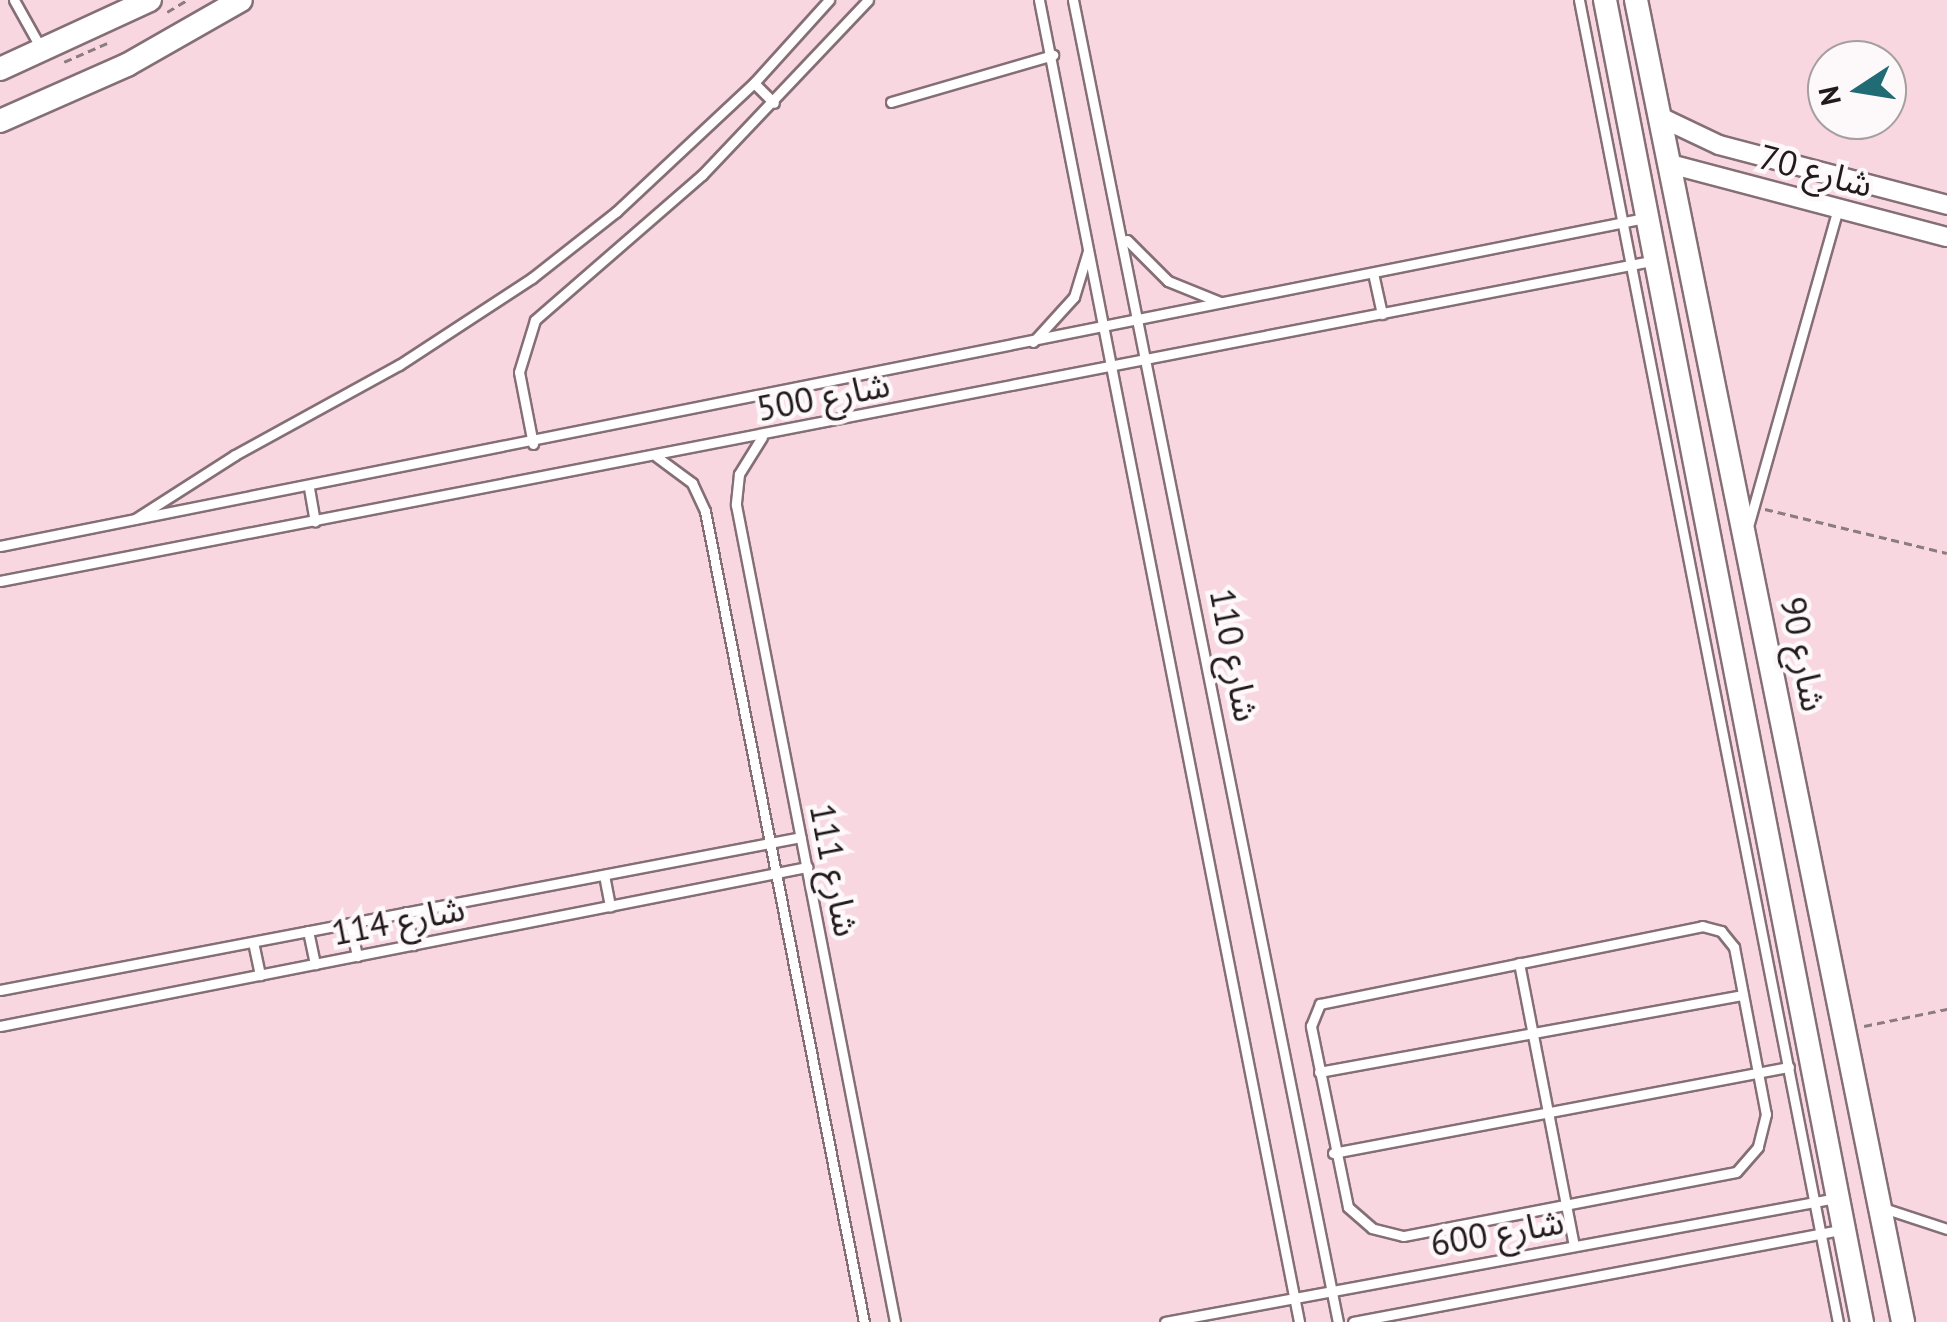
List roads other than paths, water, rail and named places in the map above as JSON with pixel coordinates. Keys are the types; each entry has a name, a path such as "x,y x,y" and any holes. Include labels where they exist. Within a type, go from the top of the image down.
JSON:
{"street":[{"path":"0,69 150,0"},
{"path":"0,121 127,65 240,0"},
{"name":"شارع 90","path":"1606,0 1833,1232 1862,1322"},
{"name":"شارع 90","path":"1636,0 1903,1322"},
{"name":"شارع 70","path":"1660,117 1719,145 1947,205"},
{"name":"شارع 70","path":"1670,164 1947,237"}],"lane":[{"path":"14,0 43,52"},
{"path":"133,521 223,462 414,356 532,278 616,212 754,83 829,0"},
{"path":"533,444 519,372 535,320 774,103 868,0"},
{"name":"شارع 110","path":"1039,0 1089,238 1299,1322"},
{"name":"شارع 110","path":"1072,0 1141,322 1338,1322"},
{"path":"1579,0 1788,1066 1827,1199"},
{"path":"890,102 1053,56"},
{"path":"754,83 774,103"},
{"path":"1746,536 1838,209"},
{"name":"شارع 500","path":"0,546 533,444 1648,217"},
{"path":"1123,235 1168,281 1228,304"},
{"path":"1032,344 1074,297 1089,238"},
{"name":"شارع 500","path":"0,581 1656,260"},
{"path":"1374,273 1382,314"},
{"name":"شارع 111","path":"764,435 740,474 736,504 895,1322"},
{"name":"شارع 111","path":"655,456 692,483 705,511 864,1322"},
{"path":"308,488 315,521"},
{"name":"شارع 114","path":"0,990 800,837"},
{"name":"شارع 114","path":"0,1026 806,868"},
{"path":"604,874 610,906"},
{"path":"406,912 412,945"},
{"path":"350,924 357,956"},
{"path":"1709,927 1731,941 1758,1072 1764,1131 1736,1172 1567,1209 1387,1234 1348,1207 1333,1152 1311,1020 1325,1000 1519,963 1709,927"},
{"path":"308,931 314,964"},
{"path":"254,942 260,975"},
{"path":"1519,963 1574,1246"},
{"path":"1319,1072 1743,995"},
{"path":"1333,1152 1788,1066"},
{"name":"شارع 600","path":"1165,1322 1827,1199"},
{"path":"1878,1206 1947,1229"},
{"path":"1833,1232 1838,1322"},
{"name":"شارع 600","path":"1352,1322 1833,1232"}]}
